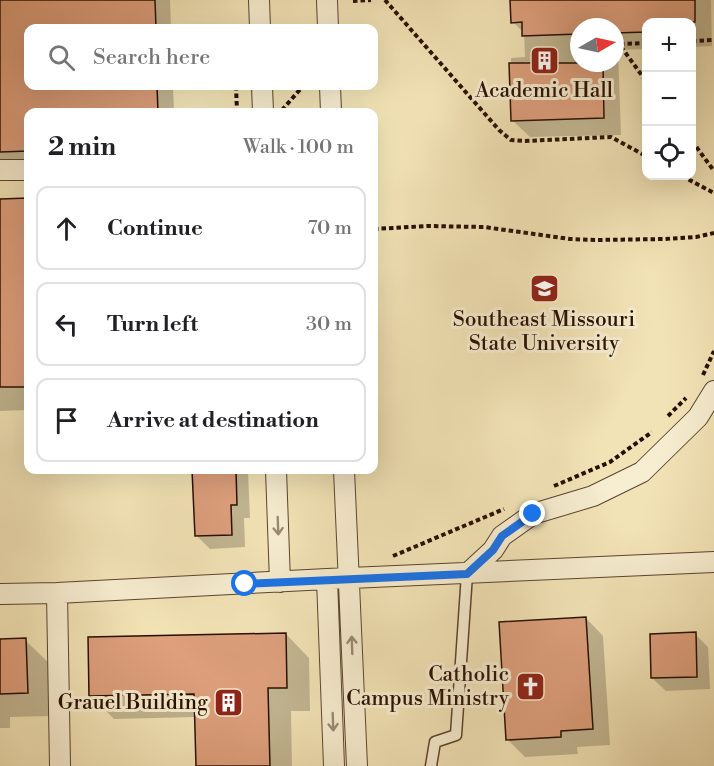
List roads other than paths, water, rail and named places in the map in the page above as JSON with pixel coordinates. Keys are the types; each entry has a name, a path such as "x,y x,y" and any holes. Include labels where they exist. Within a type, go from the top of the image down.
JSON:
{"street":[{"path":"259,0 260,24"},
{"path":"327,0 328,24"},
{"path":"264,90 271,108"},
{"path":"330,90 331,108"},
{"path":"0,170 24,170"},
{"path":"467,574 493,550 502,536 533,514 593,496 642,472 698,417 708,384"},
{"path":"276,474 280,582"},
{"path":"345,474 357,766"},
{"path":"0,594 714,562"},
{"path":"327,579 334,766"},
{"path":"57,593 60,766"}],"lane":[{"path":"431,766 435,742 456,735 467,574"}],"place":[{"name":"Academic Hall","path":"544,60"},
{"name":"Southeast Missouri State University","path":"544,289"},
{"name":"Catholic Campus Ministry","path":"530,687"},
{"name":"Grauel Building","path":"229,703"}]}
